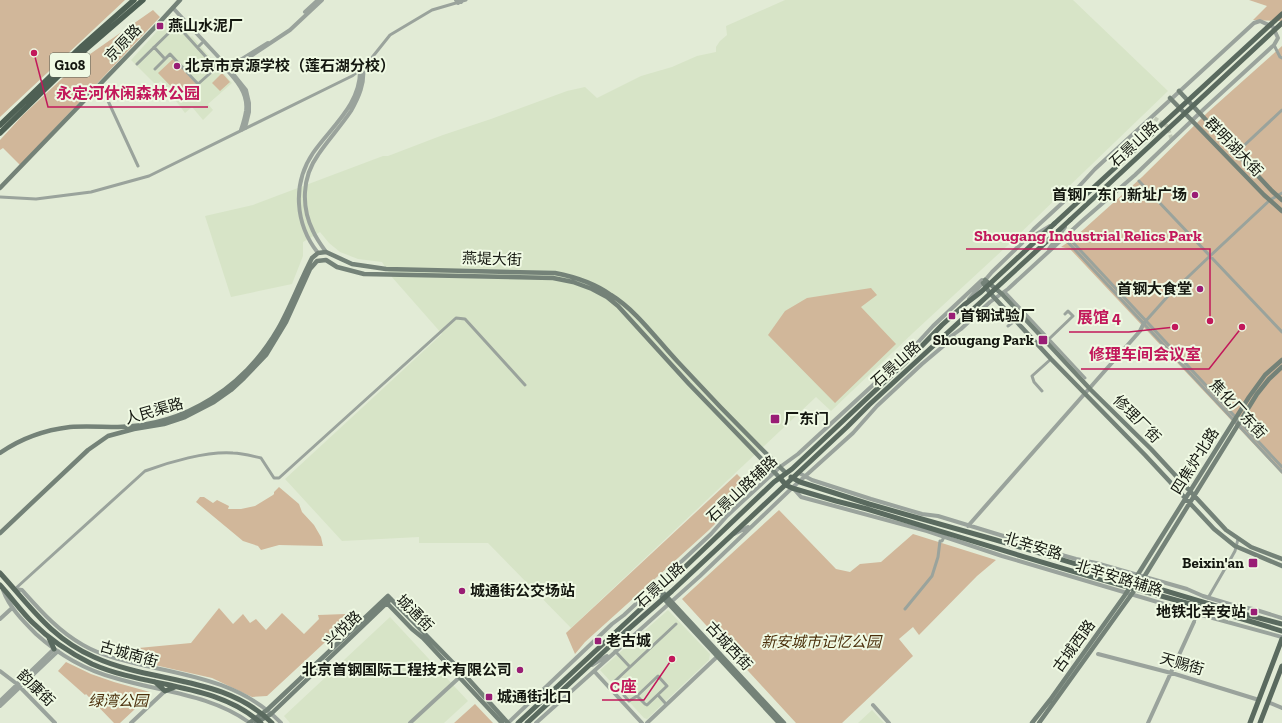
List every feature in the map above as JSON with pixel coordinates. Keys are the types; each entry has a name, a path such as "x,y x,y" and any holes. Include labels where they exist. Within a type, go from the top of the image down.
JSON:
{"highway":[{"name":"G108","path":"0,125 82,46 134,0"},
{"name":"G108","path":"0,133 85,50 143,0"}],"main road":[{"name":"京原路","path":"0,188 180,0"},
{"name":"石景山路","path":"518,723 914,354 986,283 1054,224 1282,14"},
{"name":"石景山路","path":"527,723 793,479 869,405 1282,23"},
{"name":"群明湖大街","path":"1179,92 1282,200"},
{"name":"群明湖大街","path":"1170,98 1264,195 1282,211"},
{"path":"1203,132 1203,124 1210,124"},
{"path":"318,253 326,252"},
{"name":"燕堤大街","path":"326,252 352,264 368,268 555,273 573,276 592,283 627,306 694,379 786,473"},
{"name":"人民渠路","path":"0,453 29,437 53,430 70,427 125,427 163,421 190,411 218,395 235,383 260,358 279,327 312,258 318,253"},
{"name":"人民渠路","path":"0,533 98,442 113,435 164,424 185,417 214,402 237,384 266,355 286,322 310,269 317,260 322,260"},
{"name":"燕堤大街","path":"322,260 337,267 364,274 553,278 572,282 592,289 607,298 626,315 780,478"},
{"path":"986,283 990,293 1007,309"},
{"name":"修理厂街","path":"986,283 1003,293 1090,388 1151,449 1215,519 1238,539 1264,553 1282,559"},
{"name":"修理厂街","path":"1007,309 1051,359 1214,529 1235,546 1282,566"},
{"name":"四焦炉北路","path":"1140,583 1190,503 1256,386 1265,375 1282,360"},
{"name":"四焦炉北路","path":"1134,580 1237,422 1269,379 1282,367"},
{"name":"北辛安路","path":"786,473 793,479 800,482 897,512 1282,624"},
{"name":"北辛安路","path":"780,478 786,485 792,488 919,524 1045,565 1062,567 1131,590 1201,606 1282,631"},
{"name":"古城南街","path":"0,573 15,589 27,606 52,631 63,640 95,658 128,669 192,682 217,690 236,697 267,715 272,723"},
{"name":"古城西路","path":"1038,723 1131,590 1134,580"},
{"name":"古城西路","path":"1032,723 1131,590 1140,583"},
{"name":"古城西街","path":"655,586 778,721 784,723"},
{"name":"古城南街","path":"1,587 32,621 66,650 93,664 119,673 203,693 222,700 258,722"},
{"name":"城通街","path":"502,723 423,638 412,629 386,602 388,596 464,673 508,723"},
{"name":"兴悦路","path":"267,715 267,710 386,602"},
{"name":"兴悦路","path":"249,723 258,722 267,715 386,602"},
{"path":"49,637 56,650 66,650"},
{"path":"1250,723 1282,638"},
{"path":"1260,723 1282,666"},
{"path":"154,682 165,691 176,686"},
{"path":"542,691 554,690"}],"street":[{"path":"228,69 279,35 318,0"},
{"path":"228,69 290,30 322,0"},
{"path":"0,197 36,199 91,192 149,176 352,76 390,35 432,10 458,1 466,0"},
{"path":"173,9 202,43 228,69"},
{"path":"173,9 228,69 239,84 244,93 246,103 243,129"},
{"name":"石景山路","path":"986,283 992,272 1034,229 1072,194 1095,168 1254,23 1260,22 1273,27 1278,38 1274,45"},
{"path":"137,64 177,24 216,68 198,84 170,54 155,69"},
{"path":"198,47 202,43"},
{"path":"536,723 700,576 752,525 853,433 877,406 961,329 1034,266 1065,236 1135,175 1274,45 1282,58"},
{"path":"154,47 166,59"},
{"path":"326,252 313,232 306,209 304,198 306,185 315,159 348,117 357,100 362,86 361,68"},
{"path":"318,253 306,234 299,211 298,202 300,188 305,169 311,155 342,117 355,96 359,85 361,68"},
{"path":"98,86 103,90 138,166"},
{"path":"1236,153 1282,110"},
{"path":"1139,181 1282,332"},
{"path":"968,526 1140,331 1145,322 1168,296 1270,200 1282,193"},
{"path":"1034,266 1050,248 1070,220"},
{"path":"1022,243 1054,224"},
{"name":"焦化厂东街","path":"1065,236 1282,472"},
{"name":"石景山路辅路","path":"508,723 602,633 711,534 727,516 780,467 798,454 905,356 933,326 992,272"},
{"path":"1003,293 1085,378"},
{"path":"1007,309 1004,314 1012,323 1008,326"},
{"path":"1049,339 1073,316 1068,311 1065,314"},
{"path":"15,589 145,471 160,465 212,454 233,453 261,458 274,478 279,478 456,318 465,319 525,385"},
{"path":"935,344 950,337 961,329"},
{"path":"1042,391 1034,382 1032,376 1051,359"},
{"path":"869,405 889,395"},
{"name":"焦化厂东街","path":"1237,422 1282,467"},
{"name":"北辛安路辅路","path":"799,473 806,477 882,502 922,514 938,516 1010,538 1030,546 1096,563 1187,590 1208,598 1282,618"},
{"name":"北辛安路辅路","path":"792,488 801,497 927,531 1002,556 1045,565 1077,578 1131,590 1198,614 1282,638"},
{"path":"882,502 897,512"},
{"path":"919,524 927,531"},
{"path":"730,536 752,525"},
{"path":"905,609 932,576 938,557 939,544 944,537"},
{"path":"1224,608 1208,598 1230,560 1238,539"},
{"path":"1030,546 1051,557"},
{"path":"1062,567 1077,578"},
{"path":"1,587 12,608 30,628 56,650 70,659 94,671 115,678 212,702 226,708 249,723"},
{"path":"15,589 22,590 56,626 83,645 124,661 215,682 238,692 267,710"},
{"path":"1148,723 1172,673 1201,606"},
{"path":"0,619 12,608"},
{"path":"637,696 644,704 647,705 668,686 658,676 637,696 629,701 613,684 676,624"},
{"path":"0,706 56,650"},
{"path":"585,669 615,651"},
{"path":"615,651 630,667"},
{"name":"天赐街","path":"1098,654 1172,673 1259,700"},
{"path":"647,723 719,655"},
{"path":"594,670 642,723"},
{"name":"韵康街","path":"0,671 19,686 55,723"},
{"path":"410,723 464,673"},
{"path":"0,700 19,686"},
{"path":"130,723 165,691"},
{"path":"658,695 666,704"},
{"path":"1268,702 1282,708"},
{"path":"873,706 890,723"},
{"path":"267,715 281,723"}],"shaded area":[{"path":"785,0 1073,0 1168,91 1007,246 831,411 816,397 571,628 488,543 419,543 419,537 342,541 285,479 442,334 391,276 382,262 358,259 340,252 329,243 320,232 303,242 303,256 292,284 231,297 205,216 253,205 383,156 388,156 567,91 585,87 597,98 641,76 672,67 697,56 716,52 716,47 727,35 726,26"},
{"name":"北京市京源学校（莲石湖分校）","path":"170,17 173,17 191,37 192,36 232,83 208,104 213,110 203,120 192,107 185,113 161,81 156,85 131,60"},
{"path":"668,610 710,654 709,660 647,719 644,718 600,670"},
{"path":"390,617 468,701 444,723 290,723 284,716"},
{"path":"872,710 884,723 858,723"}],"green space":[{"path":"0,0 125,0 0,117"},
{"path":"1249,0 1282,0 1282,21 1253,20 1267,6"},
{"path":"153,10 160,17 20,165 3,148 0,150 0,140 23,115 83,59"},
{"path":"1282,46 1282,474 1070,249 1061,247 1074,238 1142,177 1208,112"},
{"path":"173,59 201,89 186,102 158,73"},
{"path":"222,73 230,82 220,91 212,83"},
{"path":"871,288 877,295 861,307 896,344 835,403 768,335 785,311 807,298"},
{"path":"737,474 751,488 709,530 585,642 575,654 566,633"},
{"path":"279,487 299,504 302,512 314,525 321,537 323,546 279,545 261,550 258,546 243,541 196,502 200,497 204,497 213,503 217,500 229,506 228,509 241,509 255,506 273,495"},
{"name":"新安城市记忆公园","path":"779,510 836,569 850,572 860,564 881,562 913,534 996,560 977,576 919,635 913,627 899,639 913,656 842,723 796,723 682,599"},
{"path":"219,608 233,624 243,614 250,623 256,619 266,630 282,613 304,634 319,619 318,615 346,614 349,620 267,696 252,697 212,678 159,666 107,651 191,643"},
{"name":"绿湾公园","path":"66,662 91,674 150,692 150,695 120,723 114,723 86,694 85,695 58,671"},
{"path":"475,704 493,723 454,723"}],"tunnel":[{"path":"1149,120 1154,118 1167,126 1172,140"}],"place":[{"name":"燕山水泥厂","path":"160,26"},
{"name":"永定河休闲森林公园","path":"34,53"},
{"name":"北京市京源学校（莲石湖分校）","path":"177,66"},
{"name":"首钢厂东门新址广场","path":"1195,195"},
{"name":"首钢大食堂","path":"1200,289"},
{"name":"首钢试验厂","path":"952,316"},
{"name":"Shougang Industrial Relics Park","path":"1210,321"},
{"name":"展馆 4","path":"1175,327"},
{"name":"修理车间会议室","path":"1242,327"},
{"name":"Shougang Park","path":"1043,340"},
{"name":"厂东门","path":"775,419"},
{"name":"Beixin'an","path":"1253,563"},
{"name":"城通街公交场站","path":"462,591"},
{"name":"地铁北辛安站","path":"1254,612"},
{"name":"老古城","path":"598,641"},
{"name":"C座","path":"672,659"},
{"name":"北京首钢国际工程技术有限公司","path":"520,670"},
{"name":"城通街北口","path":"489,697"}]}
